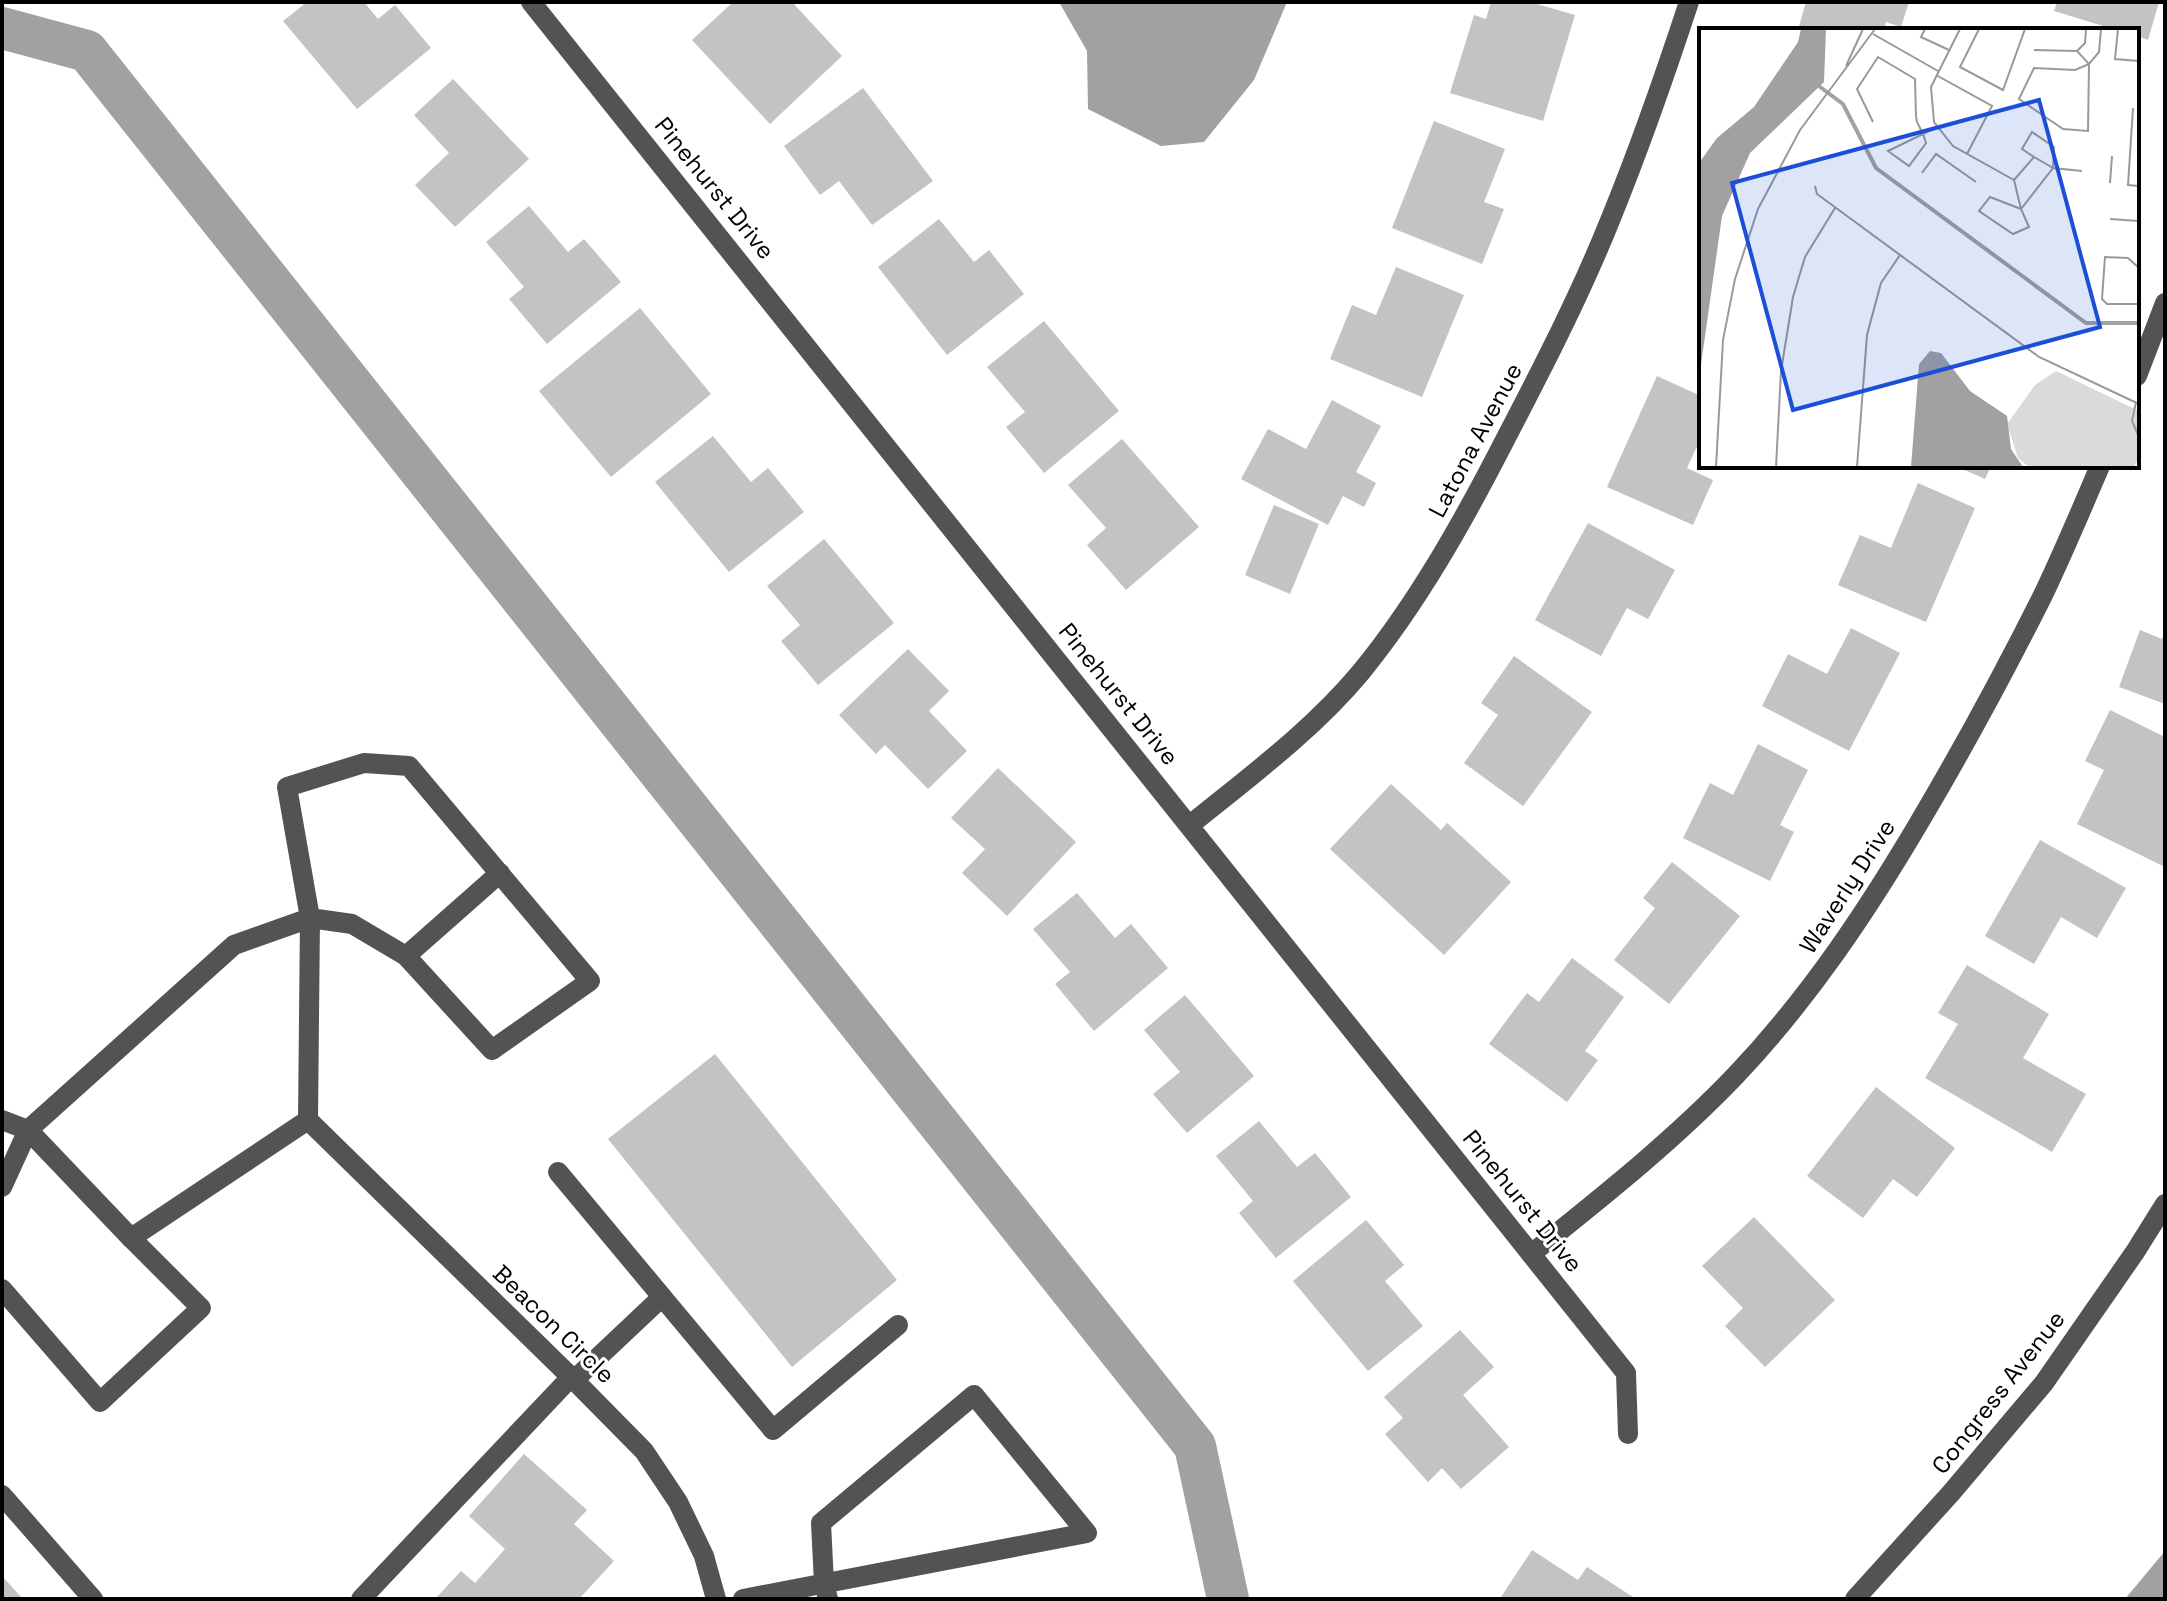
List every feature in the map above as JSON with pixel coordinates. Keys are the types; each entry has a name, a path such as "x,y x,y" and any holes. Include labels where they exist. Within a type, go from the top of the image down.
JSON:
{"street":[{"name":"Pinehurst Drive","path":"531,2 1626,1373 1628,1434"},
{"name":"Latona Avenue","path":"1190,825 1309,726 1360,673 1421,589 1475,498 1553,347 1610,220 1665,77 1689,2"},
{"path":"2139,371 2165,303"},
{"name":"Waverly Drive","path":"1531,1254 1681,1130 1737,1074 1814,983 1881,887 1967,741 2045,590 2099,468"},
{"path":"2,1187 28,1130 234,945 310,918 352,924 406,956 492,1050 590,981 409,766 364,763 287,787 310,918 308,1120 131,1238"},
{"path":"406,956 500,873"},
{"path":"2,1120 28,1130 201,1308 100,1402 2,1289"},
{"name":"Beacon Circle","path":"308,1120 644,1451 678,1502 704,1556 716,1599"},
{"path":"558,1172 773,1430 898,1325"},
{"name":"Congress Avenue","path":"1855,1599 1951,1493 2044,1383 2165,1204"},
{"path":"361,1599 572,1378 662,1297"},
{"path":"743,1599 826,1591 1087,1533 974,1395 821,1523 826,1591"},
{"path":"2,1495 93,1599"}],"shaded area":[{"path":"1059,2 1287,2 1254,80 1204,142 1161,146 1088,109 1087,51"},
{"path":"2165,1551 2165,1599 2125,1599"}],"building":[{"path":"307,2 364,2 378,19 395,5 431,48 357,109 283,21"},
{"path":"733,2 792,2 842,56 770,124 692,40"},
{"path":"1491,2 1530,2 1575,15 1543,121 1450,93 1474,15 1486,19"},
{"path":"1806,2 1909,2 1901,27 1886,22 1884,28 1799,28"},
{"path":"2057,2 2159,2 2148,40 2139,37 2139,28 2109,28 2054,11"},
{"path":"453,79 529,159 455,227 415,185 449,153 414,115"},
{"path":"863,88 933,181 872,225 839,181 820,195 784,146"},
{"path":"1434,121 1505,149 1484,202 1504,209 1482,264 1392,228"},
{"path":"529,206 568,252 584,239 621,282 547,344 509,299 524,287 486,242"},
{"path":"939,219 974,262 989,250 1024,294 947,355 878,267"},
{"path":"1396,267 1464,295 1422,397 1330,359 1352,305 1376,315"},
{"path":"640,308 711,394 611,477 539,391"},
{"path":"1044,321 1119,411 1044,473 1006,427 1025,412 987,367"},
{"path":"1657,376 1699,395 1699,442 1687,468 1713,480 1693,525 1607,487"},
{"path":"1332,400 1381,426 1356,472 1376,483 1364,507 1343,496 1328,525 1241,479 1268,429 1306,449"},
{"path":"713,436 751,482 768,468 804,512 729,572 655,482"},
{"path":"1122,439 1199,527 1126,590 1087,545 1106,528 1068,485"},
{"path":"1960,468 1990,468 1985,479"},
{"path":"1918,483 1975,508 1926,622 1838,585 1860,535 1891,548"},
{"path":"1274,505 1319,524 1290,594 1245,575"},
{"path":"1588,523 1675,570 1648,619 1627,608 1601,656 1535,620"},
{"path":"824,539 894,623 818,685 781,641 800,625 767,586"},
{"path":"1851,628 1900,653 1849,751 1762,706 1788,654 1827,674"},
{"path":"2140,630 2162,639 2165,632 2165,704 2119,687"},
{"path":"908,649 949,691 929,711 967,751 928,789 885,745 876,754 839,715"},
{"path":"1514,656 1592,712 1523,806 1464,763 1498,715 1481,703"},
{"path":"2110,710 2165,737 2165,867 2077,824 2104,770 2085,761"},
{"path":"1758,744 1808,770 1780,825 1794,832 1770,881 1683,838 1710,783 1733,795"},
{"path":"998,768 1076,842 1007,916 962,873 985,849 951,818"},
{"path":"1391,784 1441,830 1447,823 1511,882 1444,955 1330,849"},
{"path":"2040,840 2126,888 2097,938 2061,917 2034,964 1985,936"},
{"path":"1672,862 1740,916 1669,1004 1614,960 1655,908 1643,898"},
{"path":"1077,893 1115,938 1131,924 1168,968 1094,1031 1055,984 1070,972 1033,929"},
{"path":"1572,958 1624,997 1585,1051 1598,1060 1567,1102 1489,1044 1527,993 1539,1002"},
{"path":"1967,965 2049,1014 2023,1058 2086,1094 2052,1152 1925,1078 1958,1024 1938,1013"},
{"path":"1185,995 1254,1076 1187,1133 1153,1094 1180,1072 1144,1030"},
{"path":"715,1054 897,1280 792,1367 608,1139"},
{"path":"1876,1087 1955,1148 1917,1197 1893,1179 1863,1218 1807,1176"},
{"path":"1259,1121 1297,1167 1315,1153 1351,1197 1276,1258 1239,1213 1253,1201 1216,1156"},
{"path":"1754,1217 1835,1300 1765,1367 1725,1326 1743,1308 1702,1266"},
{"path":"1366,1220 1404,1265 1385,1281 1423,1326 1368,1371 1293,1281"},
{"path":"1460,1330 1494,1367 1463,1395 1509,1447 1461,1489 1442,1468 1428,1482 1385,1434 1403,1418 1384,1397"},
{"path":"524,1454 587,1510 574,1524 614,1561 579,1599 435,1599 461,1571 475,1583 505,1549 469,1516"},
{"path":"1532,1550 1578,1580 1587,1567 1636,1599 1504,1599 1501,1597"},
{"path":"2,1576 23,1599 2,1599"}],"waterway":[{"path":"2,28 87,51 1195,1446 1228,1599"}]}
